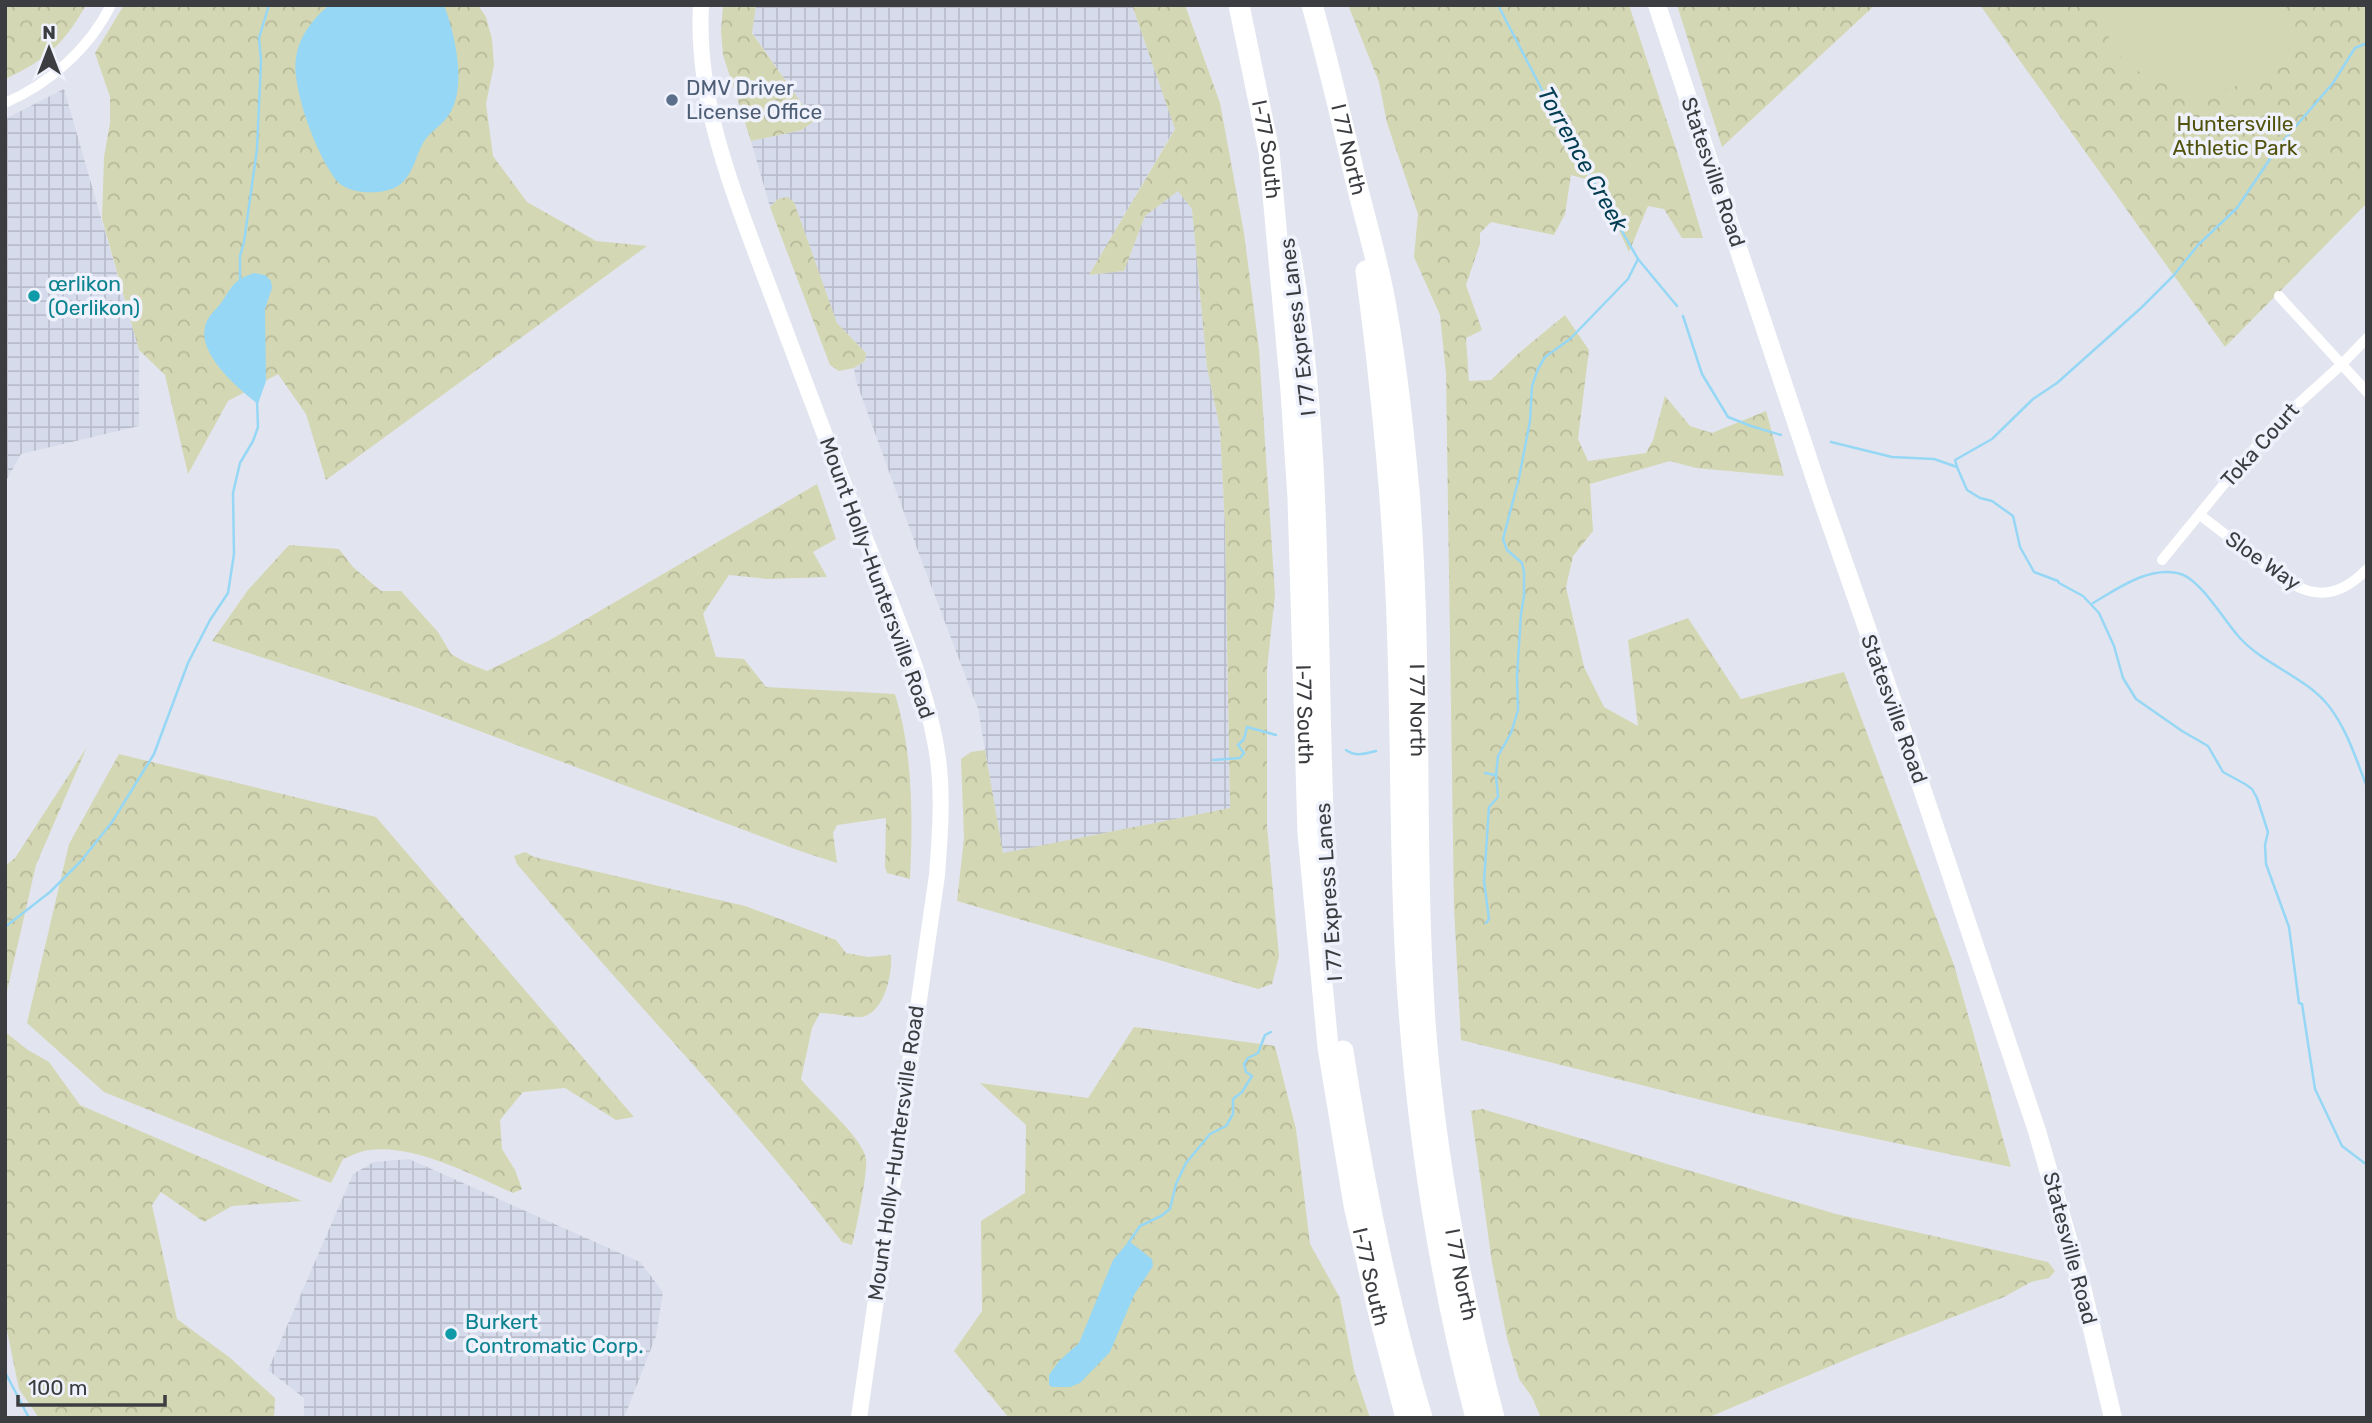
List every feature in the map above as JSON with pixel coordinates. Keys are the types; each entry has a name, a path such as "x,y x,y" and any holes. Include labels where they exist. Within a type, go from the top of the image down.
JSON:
{"highway":[{"name":"I-77 South","path":"1239,5 1269,151 1295,444 1308,833 1325,1020 1335,1100 1354,1205 1406,1418"},
{"name":"I 77 North","path":"1312,5 1374,250 1390,331 1408,490 1416,636 1422,963 1429,1074 1452,1231 1473,1335 1494,1418"},
{"name":"I 77 Express Lanes","path":"1269,151 1296,282 1307,390 1314,498 1323,833 1336,992 1359,1150 1392,1307 1422,1418"},
{"path":"1354,175 1385,439 1394,544 1402,859 1410,1022 1425,1168 1464,1418"},
{"path":"1445,1286 1476,1418"},
{"path":"1392,1307 1433,1418"}],"main road":[{"name":"Mount Holly-Huntersville Road","path":"701,5 704,84 721,154 792,349 908,650 925,704 937,758 940,813 937,875 859,1418"},
{"name":"Statesville Road","path":"1657,5 2037,1131 2083,1291 2113,1418"}],"street":[{"path":"5,103 35,88 59,70 82,48 111,5"},
{"path":"2279,296 2367,392"},
{"name":"Toka Court","path":"2162,561 2278,422 2367,338"},
{"name":"Sloe Way","path":"2200,515 2303,591 2316,593 2337,590 2367,569"}],"shaded area":[{"path":"756,5 1132,5 1175,128 1089,275 1124,271 1145,216 1178,190 1192,209 1207,367 1220,429 1225,525 1230,808 1003,854 978,709 856,381 854,368 865,361 866,353 837,324 794,202 778,199 770,207 751,141 802,130 813,120 752,32"},
{"path":"64,89 139,350 139,426 21,454 5,483 5,119"},
{"path":"409,1159 640,1262 663,1292 656,1336 624,1418 304,1418 304,1398 268,1370 353,1174 374,1162"}],"green space":[{"path":"5,5 86,5 53,50 5,79"},
{"path":"124,5 478,5 486,17 492,39 494,65 486,104 493,156 527,202 596,241 647,246 326,480 306,414 278,374 228,401 188,474 165,375 139,350 102,219 110,97 95,53"},
{"path":"723,5 756,5 752,33 814,121 802,130 751,141 723,55"},
{"path":"1132,5 1185,5 1220,103 1244,233 1259,349 1275,595 1267,669 1267,826 1279,956 1272,984 1258,989 957,901 964,838 961,759 971,752 985,750 1003,853 1230,808 1225,525 1220,429 1207,367 1192,209 1178,191 1145,216 1124,271 1089,275 1175,129"},
{"path":"1348,5 1629,5 1703,238 1682,238 1664,209 1648,206 1629,252 1612,215 1603,184 1571,175 1565,214 1554,235 1491,222 1480,233 1480,244 1466,285 1482,330 1466,338 1469,381 1491,380 1565,315 1589,350 1578,439 1588,461 1646,453 1653,440 1665,396 1690,426 1712,433 1766,411 1784,476 1696,468 1670,461 1590,484 1593,531 1573,556 1566,587 1584,667 1604,707 1638,726 1628,640 1688,618 1741,699 1844,672 1954,965 2011,1167 1757,1114 1461,1040 1454,908 1446,374 1440,315 1414,257 1418,214 1387,123 1379,82"},
{"path":"1677,5 1875,5 1722,147"},
{"name":"Huntersville Athletic Park","path":"1980,5 2367,5 2367,203 2225,347"},
{"path":"2100,5 2282,5 2295,24 2295,42 2270,66 2232,88 2194,92 2151,78 2127,63 2115,50 2102,24"},
{"path":"787,197 794,202 837,323 866,353 865,361 854,368 839,371 830,365 770,207 778,199"},
{"path":"817,484 836,539 813,552 827,577 768,579 729,575 703,614 716,657 744,659 766,687 895,694 905,739 910,786 910,879 887,873 886,818 837,825 833,833 837,863 418,708 212,641 248,590 289,545 339,549 353,567 381,591 401,591 438,632 451,654 487,671 550,640"},
{"path":"87,747 36,865 5,1000 5,866 15,858"},
{"path":"119,754 376,817 634,1117 616,1120 565,1088 523,1092 500,1120 502,1149 515,1170 522,1189 513,1193 443,1162 387,1149 366,1151 343,1159 331,1183 104,1092 27,1023 69,844"},
{"path":"525,852 534,857 745,906 836,940 846,953 868,957 891,955 885,993 874,1010 859,1017 820,1013 812,1028 801,1079 857,1140 866,1159 864,1188 852,1245 842,1242 723,1098 517,864 514,856"},
{"path":"1134,1027 1275,1046 1296,1129 1310,1244 1340,1298 1354,1370 1370,1418 1009,1418 954,1351 982,1311 981,1221 1025,1193 1026,1125 980,1083 1088,1098"},
{"path":"5,1032 49,1062 80,1105 302,1201 232,1206 204,1222 161,1192 152,1205 177,1319 229,1357 275,1398 274,1418 39,1418 19,1389 5,1321"},
{"path":"1482,1109 1836,1214 2048,1262 2055,1271 2049,1278 2031,1282 2004,1297 1707,1418 1541,1418 1532,1397 1519,1379 1507,1338 1492,1263 1471,1111"}],"water":[{"path":"329,5 444,5 458,60 455,102 448,116 424,142 404,181 392,189 359,191 343,186 322,157 308,123 298,87 296,58 300,42 308,28"},
{"path":"254,273 265,275 271,281 272,288 265,309 266,381 258,404 221,370 204,337 208,319 232,286 238,280"},
{"path":"1129,1241 1152,1259 1153,1266 1134,1295 1110,1352 1080,1383 1070,1387 1052,1387 1049,1385 1049,1375 1059,1361 1079,1343 1113,1260"}],"waterway":[{"path":"240,279 240,256 257,149 261,61 259,38 269,5"},
{"name":"Torrence Creek","path":"1498,5 1553,111 1638,259 1677,306"},
{"path":"1957,467 1955,460 1992,439 2033,399 2057,383 2141,308 2173,276 2199,244 2237,208 2278,147 2333,83 2355,48 2367,43"},
{"path":"1486,923 1489,919 1484,881 1489,807 1498,797 1498,756 1511,733 1518,710 1517,676 1524,596 1522,563 1507,550 1503,539 1530,421 1532,386 1545,357 1570,339 1628,279 1638,259"},
{"name":"Torrence Creek","path":"1683,316 1702,374 1728,417 1781,435"},
{"path":"5,927 50,892 81,861 112,822 154,754 188,663 210,620 228,593 234,554 233,493 240,463 258,427 257,401"},
{"path":"1831,442 1892,457 1934,459 1957,467 1967,490 1992,501 2013,516 2020,547 2034,572 2058,581 2083,596 2099,613 2114,646 2123,678 2136,699 2208,746 2223,772 2252,789 2268,832 2265,845 2266,864 2289,927 2299,1003 2302,1004 2315,1089 2342,1146 2367,1165"},
{"name":"Torrence Creek","path":"2093,603 2122,586 2155,573 2177,573 2194,582 2249,647 2307,686 2328,705 2346,734 2367,787"},
{"path":"1213,760 1240,758 1244,753 1238,745 1244,739 1247,727 1276,735"},
{"path":"1346,750 1357,754 1376,751"},
{"path":"1485,773 1495,775"},
{"path":"1129,1242 1140,1226 1170,1209 1176,1184 1186,1163 1210,1134 1226,1126 1233,1114 1233,1099 1242,1092 1252,1076 1246,1072 1244,1064 1248,1058 1258,1053 1265,1035 1271,1032"},
{"path":"5,1372 29,1418"}],"place":[{"name":"DMV Driver License Office","path":"672,100"},
{"name":"œrlikon (Oerlikon)","path":"34,296"},
{"name":"Burkert Contromatic Corp.","path":"451,1334"}]}
